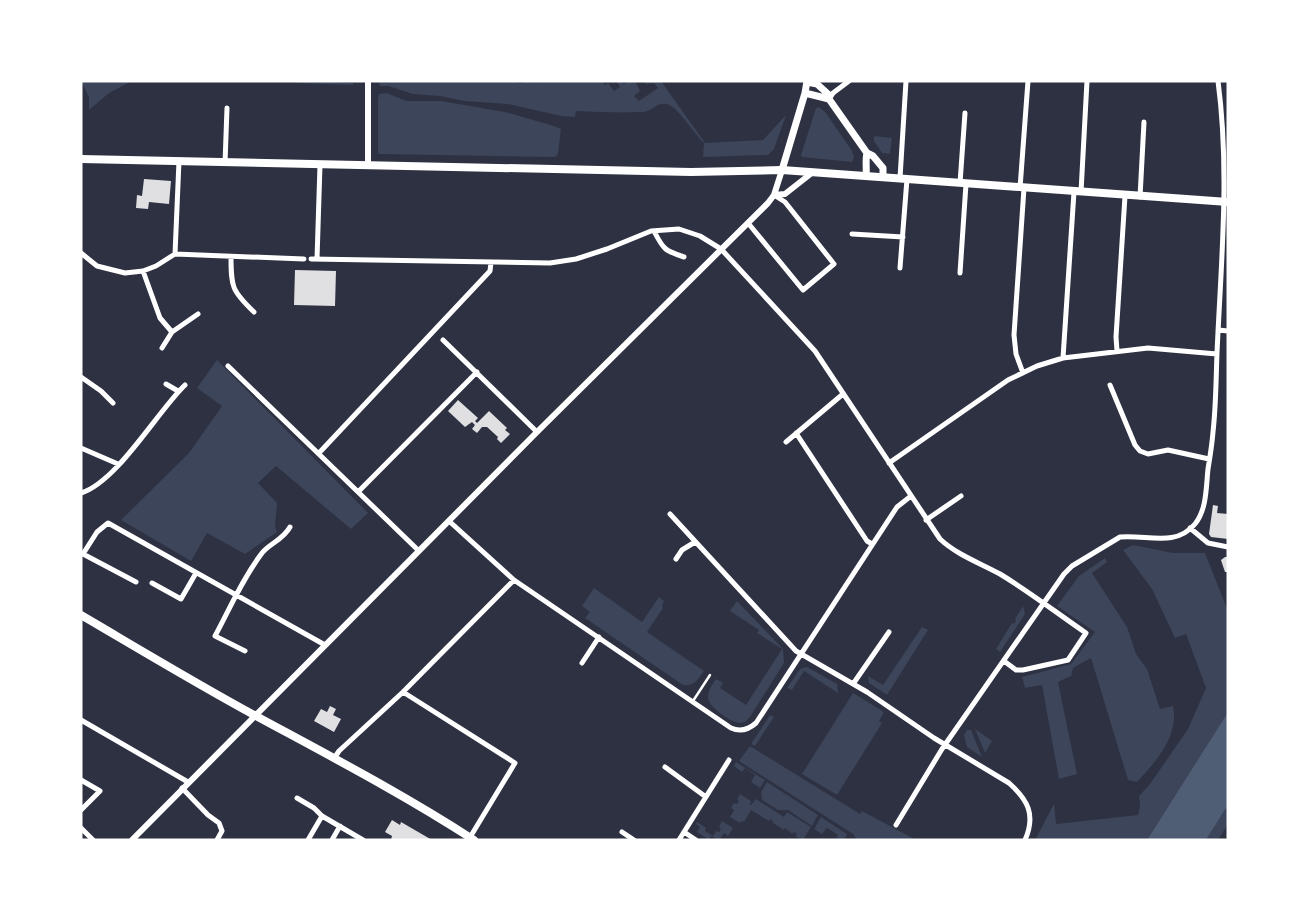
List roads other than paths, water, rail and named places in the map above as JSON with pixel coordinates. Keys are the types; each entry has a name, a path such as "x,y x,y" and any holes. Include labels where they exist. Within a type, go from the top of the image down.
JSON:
{"main road":[{"path":"782,170 807,82 817,84 828,94 828,99 867,153 873,156 883,168 883,177"},
{"path":"805,93 828,99"},
{"path":"866,176 865,160 867,153"},
{"path":"81,159 691,172 782,170 1226,202"},
{"path":"81,615 254,715 335,757 417,804 471,839"}],"street":[{"path":"368,81 368,165"},
{"path":"828,99 849,81"},
{"path":"900,268 903,237 906,81"},
{"path":"1023,373 1016,354 1014,336 1028,81"},
{"path":"1063,358 1087,81"},
{"path":"896,825 946,744 1043,602 1068,570 1120,536 1160,539 1182,534 1199,517 1204,506 1213,434 1218,330 1225,265 1224,134 1218,81"},
{"path":"225,163 227,108"},
{"path":"960,273 965,113"},
{"path":"1140,197 1144,122"},
{"path":"175,254 179,161"},
{"path":"320,165 314,259 474,263 565,262 607,249 654,231 679,229 700,236 721,249 815,351 940,539 946,545 1000,574 1043,602 1086,634 1068,660 1023,670 1016,670 1004,661"},
{"path":"132,840 254,715 768,203 774,195 782,170"},
{"path":"774,195 785,194 813,172"},
{"path":"748,223 803,290 834,264 785,202 774,195"},
{"path":"1117,351 1116,337 1124,196"},
{"path":"654,231 662,246 671,253 684,257"},
{"path":"852,234 903,237"},
{"path":"81,253 97,266 125,273 143,271 156,266 175,254 304,259"},
{"path":"231,257 231,279 237,296 254,312"},
{"path":"319,453 490,271 491,262"},
{"path":"143,271 160,318 172,332"},
{"path":"162,348 172,332 198,314"},
{"path":"1218,330 1228,331"},
{"path":"444,340 537,432"},
{"path":"889,463 1008,380 1063,358 1117,351 1155,349 1217,354"},
{"path":"228,366 419,551"},
{"path":"359,491 477,372"},
{"path":"81,378 101,391 114,403"},
{"path":"166,384 178,392"},
{"path":"81,492 92,489 118,464 185,384"},
{"path":"1110,385 1135,445 1140,451 1148,454 1168,450 1209,459"},
{"path":"786,442 843,394"},
{"path":"796,433 867,541 872,544"},
{"path":"81,448 118,464"},
{"path":"449,521 514,580 731,728 740,730 749,728 756,723 897,507 911,496"},
{"path":"926,520 961,496"},
{"path":"670,514 800,654 853,684 1009,783 1024,798 1028,807 1030,817 1028,834 1025,840"},
{"path":"136,582 83,554 97,532 108,523 325,645"},
{"path":"245,652 215,636 263,551 285,535 290,527"},
{"path":"1190,528 1208,543 1228,547"},
{"path":"676,559 682,550 695,542"},
{"path":"152,582 181,598 196,573"},
{"path":"335,757 339,751 403,692 514,580"},
{"path":"853,684 889,632"},
{"path":"582,663 599,637"},
{"path":"403,692 516,764 471,839"},
{"path":"81,720 188,782"},
{"path":"678,840 730,760"},
{"path":"665,767 706,797"},
{"path":"81,780 100,791 81,810"},
{"path":"182,788 208,815 219,823 222,831 217,840"},
{"path":"297,798 314,808 322,816 363,840"},
{"path":"308,840 322,816"},
{"path":"332,840 340,826"},
{"path":"81,828 93,840"},
{"path":"622,832 634,840"},
{"path":"684,832 696,840"}],"lane":[{"path":"693,701 710,675"}]}
